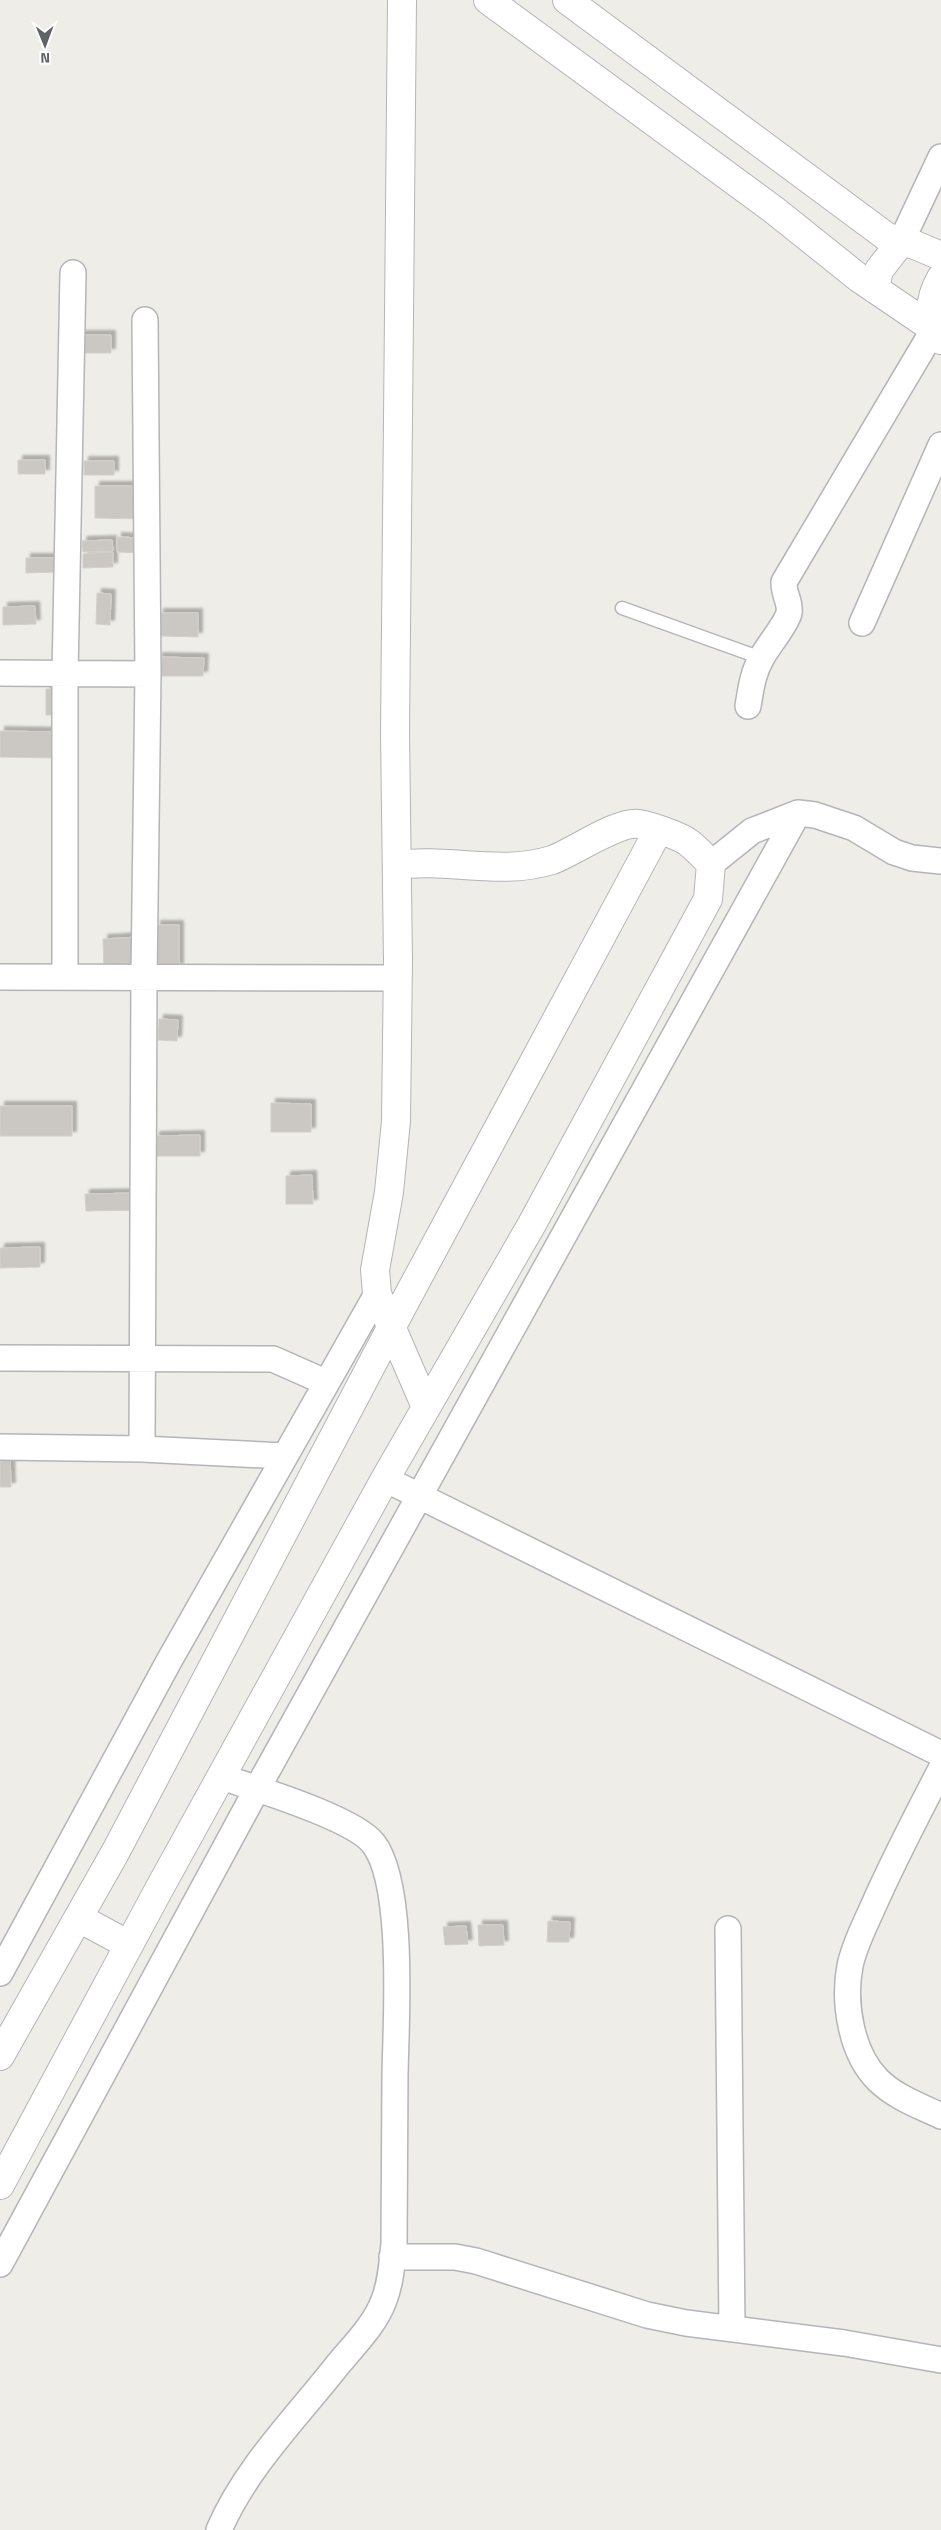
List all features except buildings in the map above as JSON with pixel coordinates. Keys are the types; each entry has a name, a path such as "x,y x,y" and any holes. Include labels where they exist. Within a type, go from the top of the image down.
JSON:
{"street":[{"path":"402,0 395,723 398,978 395,1137 389,1192 377,1250 375,1270 377,1294 426,1407"},
{"path":"488,0 774,210 875,289 938,335"},
{"path":"567,0 887,237 915,245 941,256"},
{"path":"875,289 879,270 901,242 941,157"},
{"path":"65,977 65,674 73,273"},
{"path":"938,335 930,312 932,295 941,278"},
{"path":"142,1448 144,978 148,674 145,320"},
{"path":"748,706 751,683 761,658 789,613 789,603 784,591 784,582 938,335"},
{"path":"862,623 941,445"},
{"path":"0,673 148,674"},
{"path":"0,2264 257,1789 798,813"},
{"path":"0,2185 129,1945 385,1479 532,1224 708,899 711,864 752,830 798,813 815,815 854,828 903,855 941,861"},
{"path":"397,865 416,862 504,868 532,865 554,859 597,836 638,824 688,841 711,864"},
{"path":"0,2056 116,1851 392,1326 658,831"},
{"path":"0,977 398,978"},
{"path":"0,1973 325,1382 377,1294"},
{"path":"0,1358 273,1359 325,1382"},
{"path":"0,1447 142,1448 284,1456"},
{"path":"385,1479 941,1754"},
{"path":"941,1769 901,1844 857,1944 850,1965 848,1985 850,2021 857,2045 870,2070 879,2081 896,2093 941,2116"},
{"path":"219,2530 231,2503 257,2466 374,2321 384,2300 391,2275 392,2257 396,1964 388,1874 381,1855 373,1842 361,1832 342,1822 222,1777"},
{"path":"79,1918 129,1945"},
{"path":"728,1929 732,2329"},
{"path":"392,2257 456,2257 476,2261 647,2315 732,2329 844,2343 941,2360"}],"lane":[{"path":"622,608 761,658"}]}
